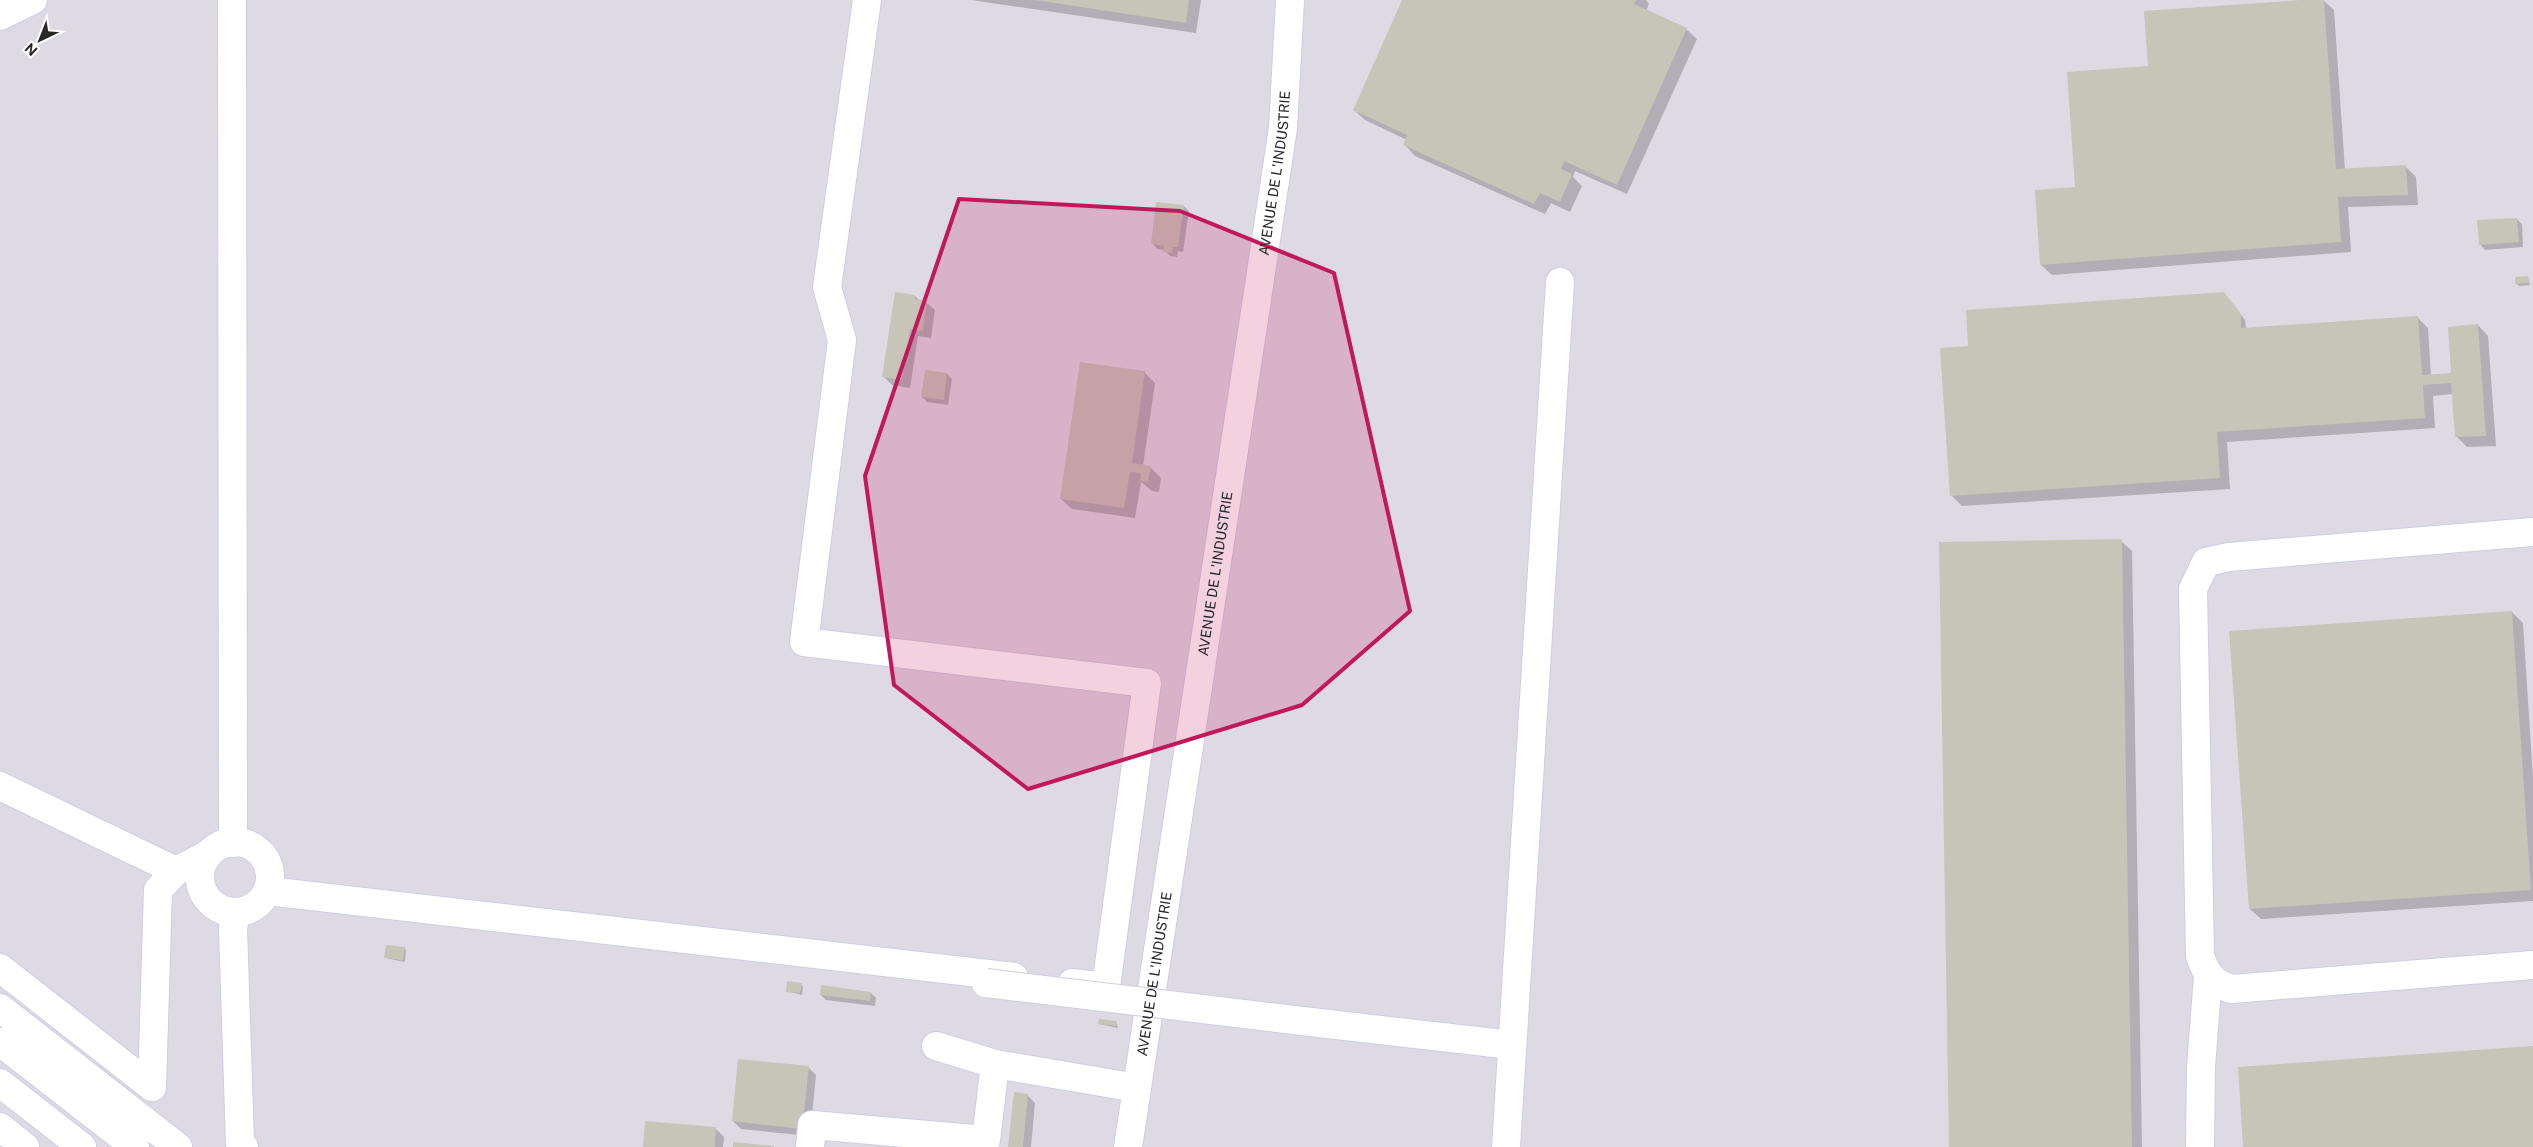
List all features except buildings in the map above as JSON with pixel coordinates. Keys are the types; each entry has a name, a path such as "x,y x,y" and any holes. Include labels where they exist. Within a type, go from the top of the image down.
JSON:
{"street":[{"path":"0,16 33,0"},
{"path":"232,0 233,843"},
{"path":"268,891 1106,987 1147,683 804,642 842,340 827,287 867,0"},
{"name":"AVENUE DE L'INDUSTRIE","path":"1128,1147 1283,128 1290,0"},
{"path":"1506,1147 1560,282"},
{"path":"2200,1147 2201,1067 2208,976 2200,956 2193,589 2206,562 2229,557 2533,532"},
{"path":"0,786 176,871"},
{"path":"0,968 152,1087 158,890 176,871 207,855 224,843 244,843 261,853 270,871 268,891 256,907 236,913 217,908 203,893 200,874 207,855"},
{"path":"236,913 233,938 240,1144 244,1147"},
{"path":"2208,976 2217,984 2231,989 2533,965"},
{"path":"924,966 928,975 986,983 1512,1045"},
{"path":"0,1008 178,1147"},
{"path":"0,1042 135,1147"},
{"path":"936,1046 996,1064 1137,1088"},
{"path":"810,1147 812,1125 986,1140 996,1064"},
{"path":"0,1083 82,1147"},
{"path":"0,1127 26,1147"}],"highlighted area":[{"path":"959,199 1180,211 1334,273 1410,611 1302,705 1028,789 894,685 865,476"}],"shaded area":[{"path":"0,0 2533,0 2533,1147 0,1147"}]}
